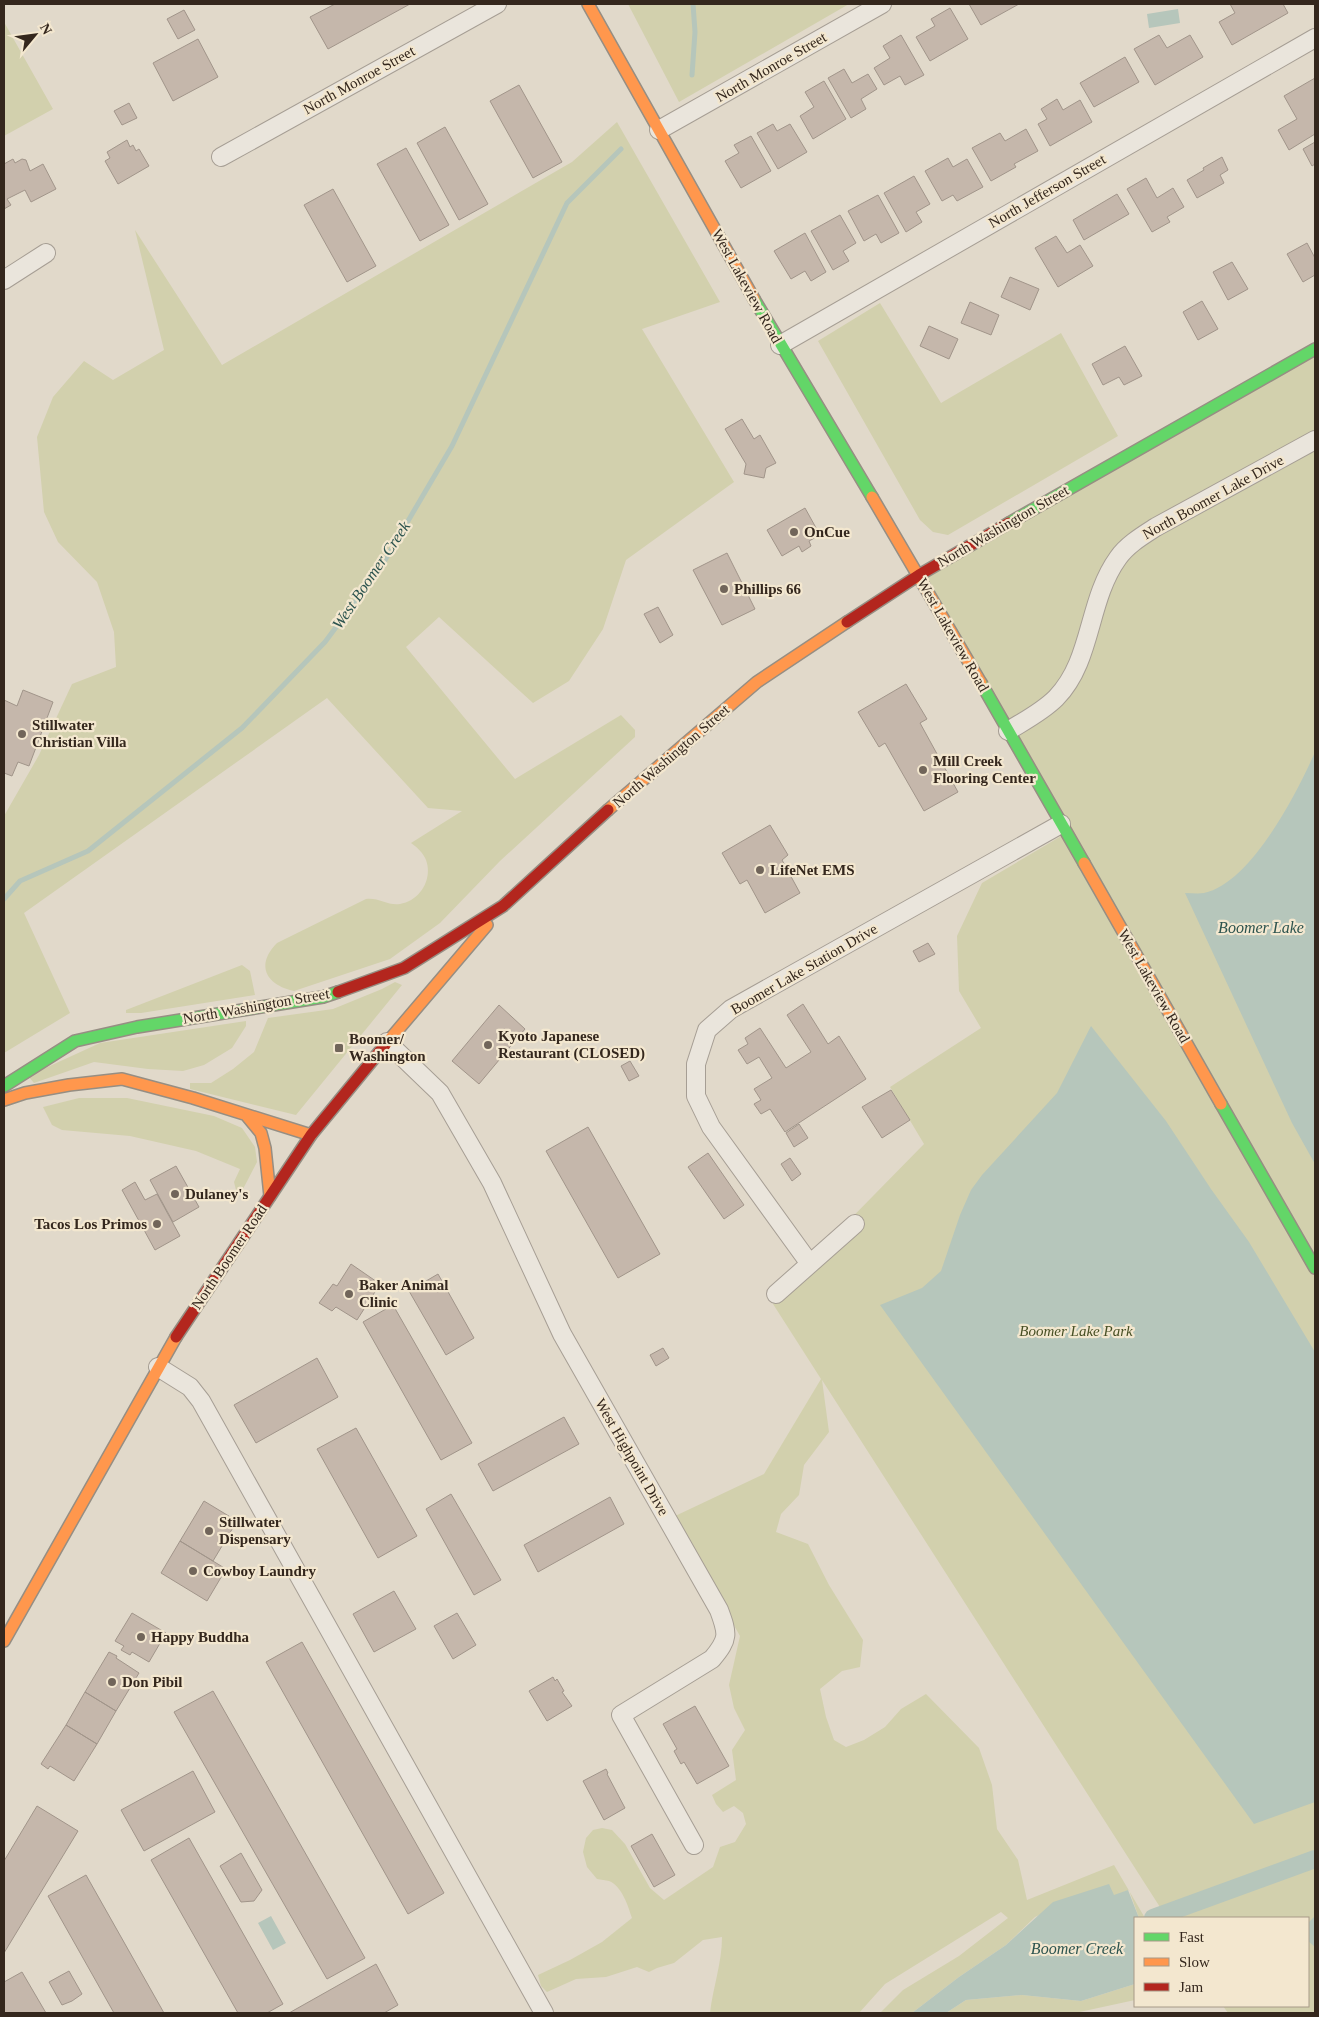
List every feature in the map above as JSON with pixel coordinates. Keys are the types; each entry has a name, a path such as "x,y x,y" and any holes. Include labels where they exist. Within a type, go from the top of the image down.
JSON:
{"main road":[{"name":"West Lakeview Road","path":"588,4 780,345 919,575 1315,1268"},
{"name":"North Washington Street","path":"4,1086 75,1040 137,1027 323,997 404,968 503,906 638,783 757,682 919,575 1315,349"},
{"name":"North Boomer Road","path":"4,1641 158,1367 311,1135 387,1042 503,906"},
{"path":"4,1100 25,1093 122,1078 311,1135"},
{"path":"247,1116 261,1133 266,1148 270,1196"}],"street":[{"name":"North Monroe Street","path":"221,157 497,4"},
{"name":"North Monroe Street","path":"659,130 882,4"},
{"name":"North Jefferson Street","path":"780,345 1315,38"},
{"path":"4,280 46,252"},
{"name":"North Boomer Lake Drive","path":"1008,730 1037,713 1056,698 1074,673 1086,643 1097,602 1107,576 1118,557 1135,541 1156,527 1315,440"},
{"name":"Boomer Lake Station Drive","path":"810,1264 711,1127 696,1096 696,1064 707,1030 731,1009 1061,824"},
{"name":"West Highpoint Drive","path":"387,1042 440,1093 492,1182 562,1334 719,1610 726,1629 723,1645 712,1659 622,1715 694,1845"},
{"path":"776,1294 855,1224"},
{"path":"158,1367 190,1387 201,1401 544,2013"}],"green space":[{"path":"628,4 849,4 679,102"},
{"path":"4,22 53,109 4,136"},
{"path":"617,122 720,302 642,329 734,482 626,560 603,629 569,681 533,703 439,617 406,647 515,779 621,715 635,730 635,737 500,861 440,923 390,959 294,991 276,984 267,973 266,959 277,943 366,899 400,904 413,899 423,888 428,874 428,867 424,855 411,843 462,811 428,808 327,698 24,913 70,1013 4,1053 4,816 39,755 72,684 116,667 114,632 97,582 58,542 44,512 37,437 53,397 84,361 113,380 164,350 135,230 222,365 572,162"},
{"path":"880,303 941,403 1061,333 1118,436 948,535 933,532 920,520 818,341"},
{"name":"Boomer Lake Park","path":"1315,352 1315,2013 1228,2013 1224,2007 1309,2007 1309,1917 1166,1917 822,1380 829,1432 804,1465 799,1495 781,1514 776,1532 808,1544 829,1585 863,1640 860,1667 842,1671 820,1689 826,1717 834,1740 846,1747 864,1740 885,1727 901,1709 926,1694 979,1748 992,1785 997,1829 1018,1860 1027,1900 1114,1865 1129,1890 1114,1896 1108,1885 1086,1893 1035,1917 1006,1945 959,1977 912,2013 880,2013 903,1990 959,1956 1008,1918 1001,1912 885,1984 859,2013 710,2013 721,1956 722,1937 703,1940 674,1963 649,1972 637,1967 606,1977 576,1979 547,1992 541,1986 538,1975 602,1942 632,1918 618,1887 609,1881 597,1879 587,1867 583,1852 586,1838 593,1830 602,1828 612,1830 625,1844 650,1888 664,1900 713,1867 720,1847 735,1842 746,1824 743,1813 734,1806 723,1812 716,1804 712,1795 736,1780 732,1750 745,1730 734,1708 729,1685 740,1636 673,1517 764,1474 821,1379 773,1304 822,1248 924,1144 890,1087 981,1028 959,991 957,936 982,883 1068,832 921,576"},
{"path":"242,965 250,971 255,995 141,1013 126,1013 126,1010"},
{"path":"395,982 402,985 296,1115 190,1089 190,1083 211,1083 233,1069 254,1052 268,1018 333,1009"},
{"path":"246,1021 246,1026 232,1048 204,1065 183,1071 148,1069 94,1062 34,1083 28,1076 100,1043"},
{"path":"79,1098 127,1098 214,1116 242,1128 255,1147 257,1162 243,1189 236,1190 234,1182 240,1169 196,1151 130,1136 62,1130 52,1125 43,1107"},
{"path":"1130,1892 1144,1917 1139,1917"},
{"path":"1134,1984 1134,2000 1075,2013 946,2013 966,2000 1022,1995 1081,2001"}],"water":[{"path":"1178,9 1180,23 1149,28 1147,14"},
{"name":"Boomer Lake","path":"1315,752 1315,1164 1292,1123 1185,893 1204,893 1222,886 1239,873 1255,855 1284,812"},
{"path":"1091,1026 1166,1121 1249,1242 1315,1352 1315,1802 1254,1824 880,1305 922,1288 941,1271 960,1215 971,1190 982,1175 1057,1093"},
{"name":"Boomer Creek","path":"1109,1884 1114,1895 1128,1890 1139,1917 1134,1917 1134,1984 1081,2001 1022,1995 966,2000 946,2013 912,2013 959,1977 1006,1945 1053,1902"},
{"path":"271,1916 286,1943 273,1950 258,1923"},
{"path":"1315,1916 1315,1947 1309,1942 1309,1922"}],"building":[{"path":"335,4 410,4 328,49 310,17"},
{"path":"969,4 1019,4 981,25"},
{"path":"1230,4 1283,4 1288,13 1232,45 1219,22 1235,13"},
{"path":"950,8 968,39 930,61 916,37 935,26 931,19"},
{"path":"184,10 195,30 178,39 167,19"},
{"path":"901,35 924,75 905,85 900,76 884,85 874,68 890,58 883,46"},
{"path":"1159,35 1167,48 1190,35 1203,57 1155,85 1134,49"},
{"path":"198,39 218,77 173,101 153,63"},
{"path":"1125,57 1139,82 1094,107 1080,83"},
{"path":"844,69 852,83 868,74 877,89 861,99 866,109 851,118 828,78"},
{"path":"1315,78 1315,134 1289,150 1278,130 1297,119 1284,96"},
{"path":"824,81 846,119 813,139 800,116 814,107 805,92"},
{"path":"519,85 562,162 533,178 490,101"},
{"path":"1057,99 1063,110 1080,100 1092,122 1050,146 1038,124 1047,119 1041,109"},
{"path":"129,103 137,118 122,125 114,111"},
{"path":"773,124 777,131 790,124 807,152 778,169 757,133"},
{"path":"445,127 488,204 459,220 417,143"},
{"path":"1026,129 1038,151 1014,164 1016,167 991,181 972,148 1000,133 1005,141"},
{"path":"751,136 771,171 741,188 725,161 739,153 734,145"},
{"path":"127,140 130,147 133,145 136,151 139,149 149,166 118,184 105,161 110,158 107,152"},
{"path":"1315,142 1315,164 1312,166 1303,149"},
{"path":"406,148 449,225 420,241 377,164"},
{"path":"1222,157 1228,170 1220,175 1224,183 1197,198 1187,180"},
{"path":"948,158 953,167 967,159 983,187 957,201 953,195 942,201 925,171"},
{"path":"13,159 15,163 22,159 26,160 30,171 43,164 56,189 31,202 25,190 7,199 11,205 4,209 4,164"},
{"path":"914,176 930,204 916,212 922,222 906,232 884,193"},
{"path":"1146,178 1157,198 1173,188 1184,207 1167,217 1170,222 1152,232 1127,189"},
{"path":"333,189 376,266 347,282 304,205"},
{"path":"1117,194 1129,214 1084,240 1073,220"},
{"path":"878,195 899,233 881,243 876,234 864,241 848,211"},
{"path":"840,215 856,243 843,251 849,261 833,270 811,231"},
{"path":"805,233 826,272 811,281 805,271 791,279 774,251"},
{"path":"1056,236 1067,253 1080,245 1093,266 1058,287 1035,248"},
{"path":"1307,243 1315,258 1315,275 1303,282 1287,254"},
{"path":"1232,262 1248,289 1228,300 1213,272"},
{"path":"1010,277 1039,289 1030,310 1001,297"},
{"path":"1202,301 1218,329 1198,340 1183,312"},
{"path":"970,302 999,315 991,335 961,323"},
{"path":"929,326 958,339 949,359 920,346"},
{"path":"1125,346 1142,376 1124,385 1119,377 1103,385 1092,364"},
{"path":"742,419 754,439 760,435 776,463 766,468 764,478 744,474 746,464 725,429"},
{"name":"OnCue","path":"805,508 820,535 809,541 811,546 802,552 799,546 782,556 767,530"},
{"name":"Phillips 66","path":"727,553 755,609 722,625 693,570"},
{"path":"658,607 673,635 660,643 644,614"},
{"name":"Mill Creek Flooring Center","path":"906,684 927,719 920,723 958,792 924,811 885,743 879,747 858,712"},
{"name":"Stillwater Christian Villa","path":"23,690 53,702 29,766 18,762 12,776 4,773 4,700 17,706"},
{"name":"LifeNet EMS","path":"770,825 788,855 782,860 800,893 765,913 747,880 740,884 722,853"},
{"path":"928,943 935,954 919,962 913,951"},
{"path":"803,1004 828,1044 839,1036 866,1079 785,1132 770,1109 761,1114 754,1104 761,1100 754,1089 772,1078 759,1057 747,1064 738,1050 748,1044 745,1038 760,1028 786,1068 811,1052 787,1015"},
{"name":"Kyoto Japanese Restaurant (CLOSED)","path":"499,1005 525,1029 479,1084 452,1061"},
{"path":"630,1061 639,1076 629,1081 621,1066"},
{"path":"891,1090 910,1120 882,1138 862,1107"},
{"path":"799,1124 808,1138 794,1147 786,1133"},
{"path":"588,1127 660,1254 618,1278 546,1151"},
{"path":"708,1153 744,1205 724,1219 688,1167"},
{"path":"790,1158 801,1174 792,1181 781,1164"},
{"name":"Dulaney's","path":"176,1166 199,1207 173,1222 150,1180"},
{"name":"Tacos Los Primos","path":"135,1182 145,1200 157,1194 180,1236 155,1250 122,1190"},
{"name":"Baker Animal Clinic","path":"351,1264 380,1284 357,1320 336,1307 332,1311 319,1303 333,1284 337,1286"},
{"path":"438,1274 474,1338 446,1355 409,1291"},
{"path":"393,1305 472,1443 441,1460 363,1322"},
{"path":"663,1348 669,1358 656,1366 650,1355"},
{"path":"317,1358 338,1397 256,1443 234,1405"},
{"path":"564,1417 579,1444 493,1491 478,1464"},
{"path":"356,1428 417,1536 378,1558 317,1449"},
{"path":"451,1494 501,1580 474,1595 426,1509"},
{"path":"610,1497 624,1524 538,1572 524,1545"},
{"name":"Stillwater Dispensary","path":"204,1501 237,1521 213,1561 180,1541"},
{"name":"Cowboy Laundry","path":"180,1541 226,1569 207,1601 161,1573"},
{"path":"394,1591 416,1629 374,1652 353,1614"},
{"name":"Happy Buddha","path":"132,1613 166,1633 149,1662 132,1652 130,1655 121,1650 124,1646 115,1641"},
{"path":"457,1613 476,1645 453,1659 434,1626"},
{"path":"302,1642 444,1893 408,1914 266,1662"},
{"name":"Don Pibil","path":"109,1652 139,1673 116,1711 85,1692"},
{"path":"553,1677 555,1681 557,1679 564,1691 562,1692 572,1706 547,1721 529,1691"},
{"path":"213,1691 365,1958 327,1979 174,1712"},
{"path":"85,1692 116,1711 97,1744 66,1725"},
{"path":"695,1706 729,1766 697,1784 684,1762 681,1764 674,1751 677,1749 663,1724"},
{"path":"66,1725 97,1744 74,1781 50,1766 48,1769 41,1764"},
{"path":"606,1769 625,1808 604,1820 583,1781"},
{"path":"193,1771 215,1812 144,1851 121,1810"},
{"path":"37,1806 78,1831 4,1953 4,1861"},
{"path":"652,1834 675,1875 654,1887 631,1846"},
{"path":"189,1838 283,2004 267,2013 238,2013 151,1860"},
{"path":"241,1853 262,1890 254,1901 241,1902 220,1866"},
{"path":"86,1875 164,2013 114,2013 48,1896"},
{"path":"376,1964 398,2005 384,2013 289,2013"},
{"path":"69,1971 82,1994 62,2005 49,1982"},
{"path":"22,1972 46,2013 4,2013 4,1982"}],"waterway":[{"name":"West Boomer Creek","path":"692,75 695,32 693,4"},
{"name":"West Boomer Creek","path":"4,899 20,881 88,851 242,728 325,642 381,567 452,446 567,203 621,149"},
{"name":"Boomer Creek","path":"1156,1917 1315,1859"}],"traffic: fast":[{"path":"754,299 872,497"},
{"path":"1009,523 1315,349"},
{"path":"981,683 1084,863"},
{"path":"4,1086 75,1041 137,1027 323,997 338,992"},
{"path":"1221,1104 1315,1268"}],"traffic: slow":[{"path":"588,4 754,299"},
{"path":"872,497 981,683"},
{"path":"608,810 757,682 847,622"},
{"path":"1084,863 1221,1104"},
{"path":"385,1045 487,925"},
{"path":"4,1100 25,1093 69,1085 122,1079 193,1098 311,1135"},
{"path":"247,1116 261,1133 265,1148 270,1196"},
{"path":"4,1641 176,1337"}],"traffic: jam":[{"path":"847,622 919,575 1009,523"},
{"path":"338,992 404,968 503,906 608,810"},
{"path":"176,1337 311,1135 385,1045"}],"place":[{"name":"OnCue","path":"794,532"},
{"name":"Phillips 66","path":"724,589"},
{"name":"Stillwater Christian Villa","path":"22,734"},
{"name":"Mill Creek Flooring Center","path":"923,770"},
{"name":"LifeNet EMS","path":"760,870"},
{"name":"Kyoto Japanese Restaurant (CLOSED)","path":"488,1045"},
{"name":"Boomer/ Washington","path":"339,1048"},
{"name":"Dulaney's","path":"175,1194"},
{"name":"Tacos Los Primos","path":"157,1224"},
{"name":"Baker Animal Clinic","path":"349,1294"},
{"name":"Stillwater Dispensary","path":"209,1531"},
{"name":"Cowboy Laundry","path":"193,1571"},
{"name":"Happy Buddha","path":"141,1637"},
{"name":"Don Pibil","path":"112,1682"}]}
